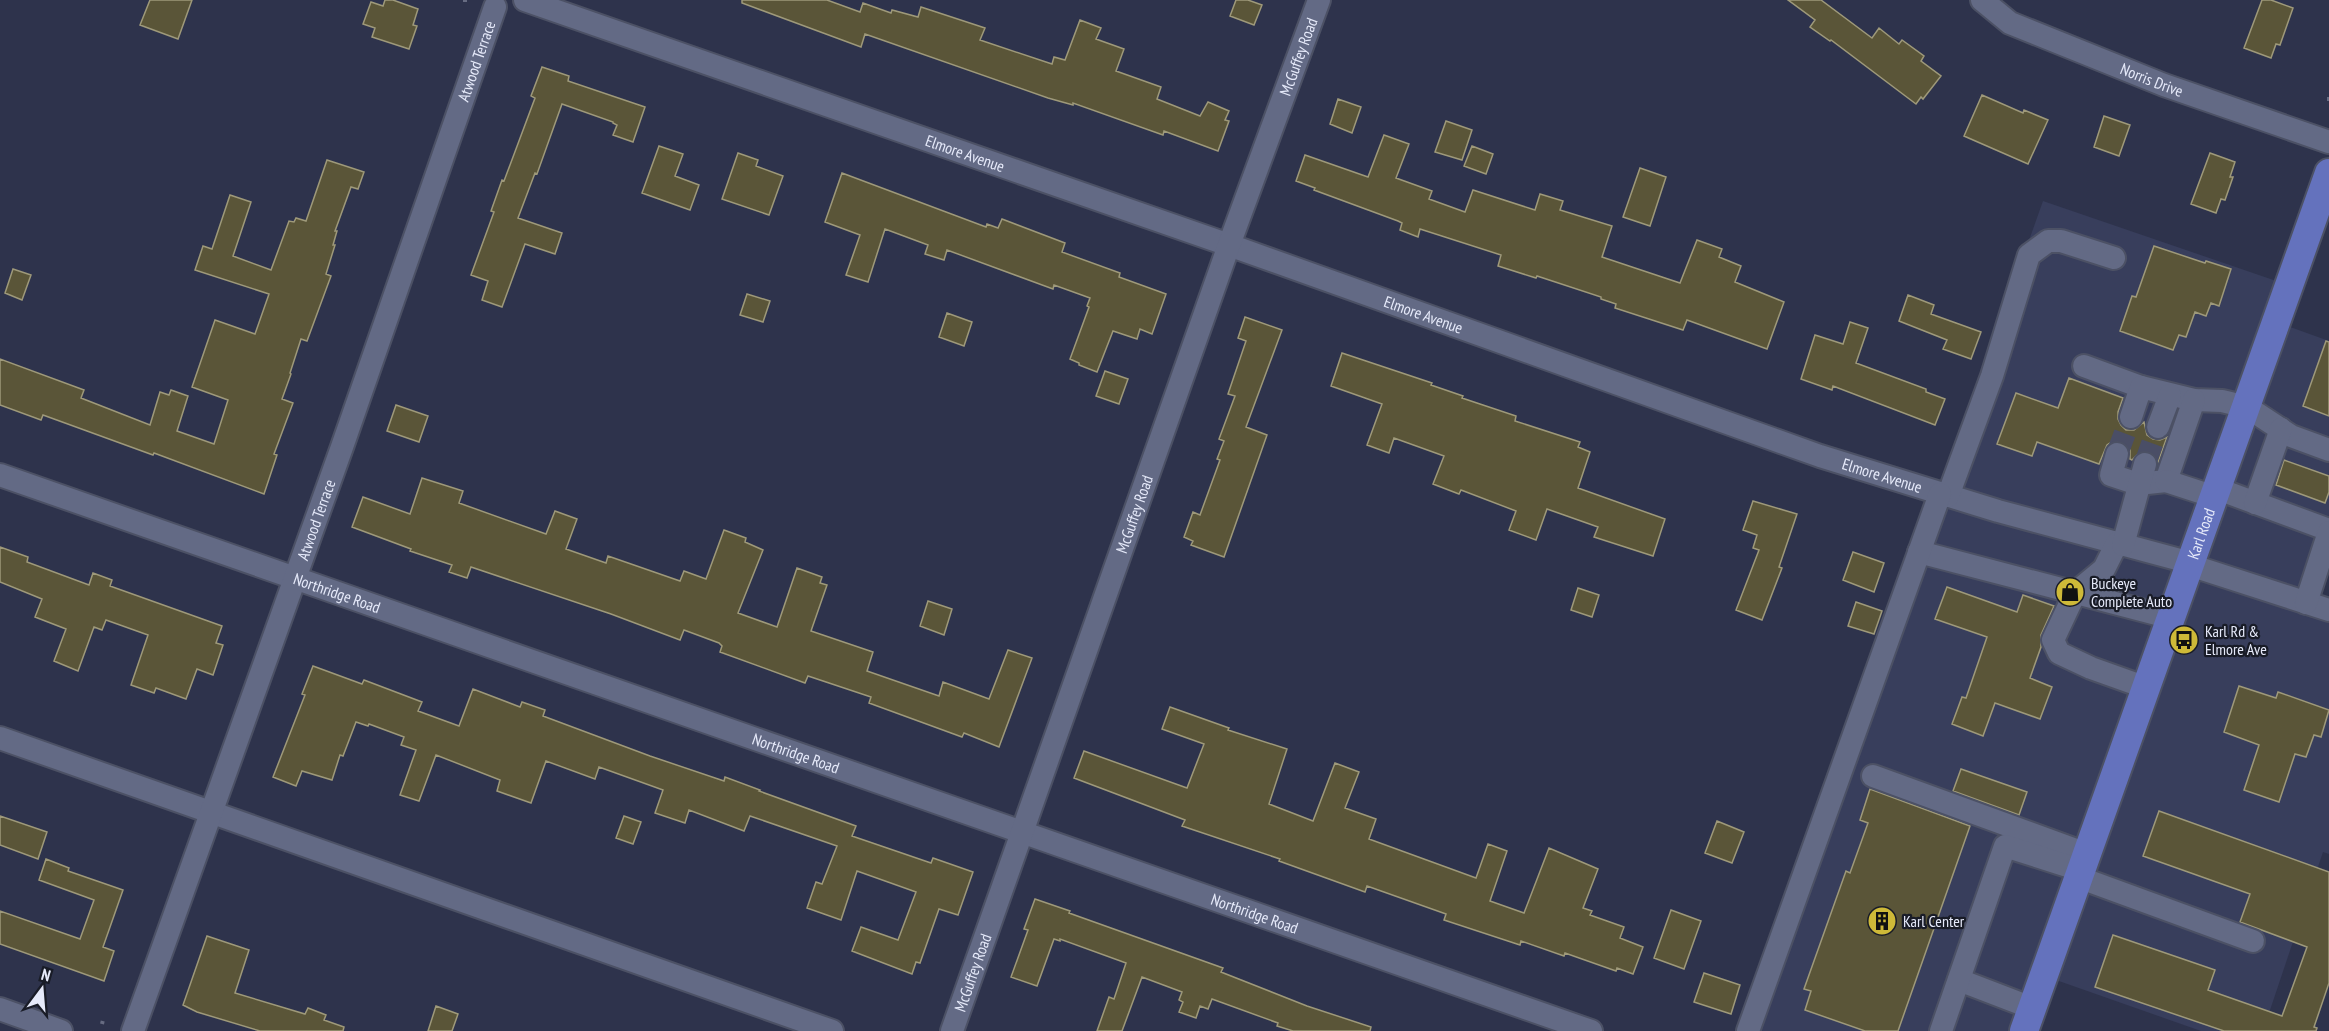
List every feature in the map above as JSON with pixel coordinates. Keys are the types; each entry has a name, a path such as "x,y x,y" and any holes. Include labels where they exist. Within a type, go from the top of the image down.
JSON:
{"main road":[{"name":"Karl Road","path":"2028,1019 2327,186"}],"street":[{"name":"Elmore Avenue","path":"525,0 1229,245 1820,456 1944,495 2192,564 2329,610"},
{"name":"McGuffey Road","path":"952,1031 1229,245 1319,0"},
{"name":"Norris Drive","path":"1982,0 2010,22 2021,27 2164,85 2329,142"},
{"name":"Atwood Terrace","path":"133,1031 295,579 485,2"},
{"path":"1748,1031 1919,552 1992,376 2029,255 2048,242 2061,241 2114,258"},
{"path":"2084,366 2170,395 2194,400 2222,401 2247,407 2291,436 2329,450"},
{"path":"2131,417 2141,387"},
{"path":"2158,427 2170,395"},
{"path":"2166,481 2194,400"},
{"path":"2255,503 2281,429"},
{"path":"2117,454 2111,475 2142,474 2217,493 2255,503 2329,531 2306,603"},
{"path":"2142,474 2131,520 2120,544 2104,569 2075,593 2053,640 2059,653 2091,668 2147,688"},
{"name":"Northridge Road","path":"0,475 1591,1031"},
{"path":"1919,552 2172,618"},
{"path":"0,738 832,1031"},
{"path":"1873,776 2253,941"},
{"path":"1941,1031 2005,846 2082,867"},
{"path":"1959,980 2028,1019"},
{"path":"0,1009 61,1031"}],"shaded area":[{"path":"2043,201 2291,286 2279,323 2329,341 2329,573 2317,605 2329,609 2329,854 2323,852 2263,1031 2201,1031 2039,974 2019,1031 1748,1031"}],"building":[{"path":"150,0 192,0 178,39 140,25"},
{"path":"385,0 393,0 418,9 413,25 417,26 409,49 372,37 375,28 363,24 371,2 383,6"},
{"path":"742,0 827,0 860,12 863,3 891,13 892,10 918,17 921,7 985,28 980,40 1052,64 1054,57 1065,60 1080,20 1101,28 1096,39 1124,49 1116,71 1161,87 1157,99 1200,116 1208,102 1229,111 1225,120 1229,121 1218,151 1164,131 1163,135 1073,103 1073,105 1048,98 865,34 861,47 742,3"},
{"path":"1236,0 1248,0 1262,5 1254,25 1230,16"},
{"path":"1788,0 1821,0 1872,38 1879,28 1899,44 1902,40 1924,56 1921,61 1941,76 1923,99 1921,97 1916,104 1831,40 1810,27 1815,20"},
{"path":"2262,0 2271,0 2293,8 2280,45 2276,44 2271,58 2244,48"},
{"path":"542,67 569,76 568,81 645,107 633,142 613,135 617,125 613,122 562,104 537,174 535,173 518,218 562,233 555,254 525,244 502,307 482,300 488,281 471,275 494,212 491,211 502,180 504,181 535,98 531,96"},
{"path":"1982,95 2023,113 2024,110 2048,120 2028,164 1964,136"},
{"path":"1338,99 1361,107 1352,133 1330,124"},
{"path":"2104,116 2130,125 2119,156 2094,147"},
{"path":"1446,121 1472,130 1462,160 1435,152"},
{"path":"1384,135 1409,144 1396,178 1432,191 1429,199 1465,212 1473,190 1535,210 1540,194 1563,201 1560,210 1612,226 1602,257 1680,283 1697,240 1722,249 1719,257 1741,266 1735,282 1784,302 1767,349 1687,320 1683,330 1615,308 1616,304 1601,299 1601,297 1498,266 1501,255 1420,229 1418,237 1400,230 1402,223 1398,221 1314,190 1315,188 1296,181 1305,155 1368,177"},
{"path":"659,146 683,154 675,176 699,185 690,210 642,193"},
{"path":"1472,146 1493,154 1486,174 1464,166"},
{"path":"738,153 758,160 756,166 783,176 769,215 722,199"},
{"path":"2210,153 2235,162 2230,177 2233,177 2225,200 2221,199 2216,213 2191,204"},
{"path":"327,160 364,172 358,189 351,187 335,231 337,231 333,245 335,245 326,274 331,276 307,341 301,339 290,373 282,399 293,403 274,454 277,455 264,494 43,415 41,420 0,405 0,359 84,390 81,398 150,425 160,392 169,395 171,390 188,396 177,431 214,444 228,400 192,387 215,320 255,334 269,294 195,270 203,246 212,249 230,195 251,202 233,256 271,270 289,221 294,222 296,218 306,221"},
{"path":"1640,168 1666,177 1650,226 1623,217"},
{"path":"842,173 986,227 987,224 998,228 1002,219 1065,243 1062,252 1120,273 1119,277 1166,294 1152,334 1140,329 1137,339 1113,331 1097,372 1079,365 1070,359 1089,307 1087,306 1090,298 1054,285 1053,289 947,250 944,260 925,254 928,245 885,229 868,282 846,275 860,235 825,222"},
{"path":"2154,246 2231,269 2219,306 2211,303 2206,316 2195,312 2186,337 2179,335 2173,350 2120,331 2132,296 2136,297"},
{"path":"13,269 31,275 22,300 5,293"},
{"path":"747,294 770,301 763,322 740,315"},
{"path":"1908,295 1934,305 1931,314 1981,332 1971,359 1943,349 1947,340 1899,321"},
{"path":"947,313 972,322 964,346 939,337"},
{"path":"1245,317 1282,330 1246,427 1267,435 1224,557 1191,545 1193,541 1184,537 1193,512 1200,515 1220,460 1217,459 1224,441 1219,439 1235,396 1228,394 1246,341 1238,338"},
{"path":"1850,322 1868,328 1856,363 1926,389 1926,392 1945,399 1935,425 1833,386 1832,390 1801,379 1815,335 1843,344"},
{"path":"2326,341 2329,342 2329,416 2303,406"},
{"path":"1342,353 1432,383 1431,385 1463,396 1462,398 1516,416 1515,421 1580,442 1578,447 1590,452 1578,488 1665,519 1653,556 1594,537 1598,527 1547,509 1536,540 1509,530 1516,511 1461,490 1459,494 1433,484 1444,456 1394,438 1389,453 1367,445 1382,404 1331,386"},
{"path":"1105,371 1128,379 1119,404 1096,396"},
{"path":"2069,378 2123,398 2118,419 2126,430 2134,430 2144,422 2147,435 2153,439 2160,440 2167,437 2158,462 2155,455 2148,451 2141,451 2132,460 2130,459 2130,450 2120,441 2113,441 2107,445 2099,464 2037,442 2032,456 1997,444 2016,393 2058,408"},
{"path":"396,405 428,416 419,442 387,431"},
{"path":"2284,460 2329,476 2329,492 2325,503 2276,485"},
{"path":"422,478 463,491 459,503 546,534 555,511 577,519 566,549 606,563 608,556 680,581 684,571 706,579 724,530 746,538 745,542 763,550 738,613 777,627 797,568 822,577 820,583 827,585 811,631 873,652 867,671 939,696 943,682 989,699 1008,650 1032,658 999,747 964,733 962,737 869,703 871,697 808,676 805,683 720,652 722,646 719,643 684,630 680,640 471,567 467,578 449,572 452,565 410,551 411,549 352,527 363,497 410,514"},
{"path":"1753,501 1797,514 1779,567 1782,568 1762,620 1736,610 1759,550 1753,548 1757,535 1743,530"},
{"path":"0,547 28,557 27,562 89,585 93,573 112,580 110,586 222,626 216,643 223,645 213,675 197,669 186,699 156,688 154,693 131,685 148,635 106,620 102,630 94,627 78,671 54,661 66,629 35,617 42,599 0,582"},
{"path":"1853,552 1884,563 1874,592 1843,580"},
{"path":"1947,587 2017,612 2023,595 2054,606 2041,635 2041,647 2030,678 2052,687 2040,719 1995,703 1983,736 1952,724 1962,697 1966,698 1987,637 1935,619"},
{"path":"1578,588 1599,595 1592,617 1571,610"},
{"path":"928,601 952,609 944,635 920,626"},
{"path":"1856,602 1882,611 1874,634 1848,626"},
{"path":"313,666 362,684 364,680 422,702 418,711 459,726 473,689 520,707 522,702 545,710 543,716 650,756 724,781 725,777 856,826 852,836 931,863 933,858 973,872 958,915 939,909 920,963 916,962 912,974 852,951 861,927 898,940 916,892 857,871 841,920 807,908 816,882 822,884 837,846 750,816 744,831 689,810 685,823 655,813 663,790 599,767 595,779 546,761 531,803 497,791 500,780 436,755 419,801 400,795 416,750 401,745 404,737 369,724 368,726 356,722 343,756 340,755 332,780 302,771 296,786 273,777 305,695 302,694"},
{"path":"2239,686 2276,698 2278,692 2329,710 2321,737 2314,735 2306,757 2295,754 2279,802 2244,790 2259,745 2224,732"},
{"path":"1170,707 1229,728 1228,730 1287,749 1269,804 1313,821 1335,763 1359,772 1345,808 1376,819 1369,839 1476,878 1488,844 1507,851 1490,901 1524,913 1549,848 1598,869 1583,908 1592,911 1590,915 1624,927 1620,938 1643,947 1633,974 1617,968 1616,971 1565,953 1564,956 1521,941 1520,945 1444,920 1446,914 1367,886 1365,892 1279,861 1280,859 1182,826 1185,820 1074,778 1084,751 1187,788 1204,744 1162,729"},
{"path":"1961,769 2027,792 2019,815 1953,791"},
{"name":"Karl Center","path":"1870,789 1970,826 1898,1031 1865,1031 1805,1010 1811,991 1804,989 1846,871 1850,873 1868,823 1860,820"},
{"path":"2159,811 2329,872 2329,983 2314,1027 2317,1028 2316,1031 2224,1031 2095,987 2113,935 2215,970 2208,990 2282,1016 2307,947 2240,922 2250,894 2143,856"},
{"path":"0,816 47,832 38,859 0,845"},
{"path":"624,816 641,822 633,844 616,838"},
{"path":"1717,821 1744,832 1732,863 1705,853"},
{"path":"46,859 69,868 68,871 123,890 103,947 114,951 104,981 0,944 0,911 80,939 94,900 39,880"},
{"path":"1035,899 1223,968 1221,972 1307,1006 1371,1027 1370,1031 1293,1031 1277,1026 1278,1023 1212,999 1208,1009 1200,1006 1196,1018 1179,1012 1183,1002 1179,1000 1182,992 1142,977 1122,1031 1097,1031 1109,997 1114,999 1126,963 1060,939 1060,941 1054,939 1037,986 1011,977 1028,930 1024,929"},
{"path":"1671,910 1701,921 1684,969 1654,958"},
{"path":"207,936 249,950 235,993 305,1014 308,1008 326,1015 324,1020 344,1027 343,1031 260,1031 197,1012 183,1005"},
{"path":"1704,973 1740,985 1731,1014 1694,1002"},
{"path":"436,1006 458,1014 452,1031 428,1031"}],"tunnel":[{"path":"2117,454 2131,417"},
{"path":"2145,464 2158,427"}],"place":[{"name":"Buckeye Complete Auto","path":"2070,592"},
{"name":"Karl Rd & Elmore Ave","path":"2184,640"},
{"name":"Karl Center","path":"1882,921"}]}
